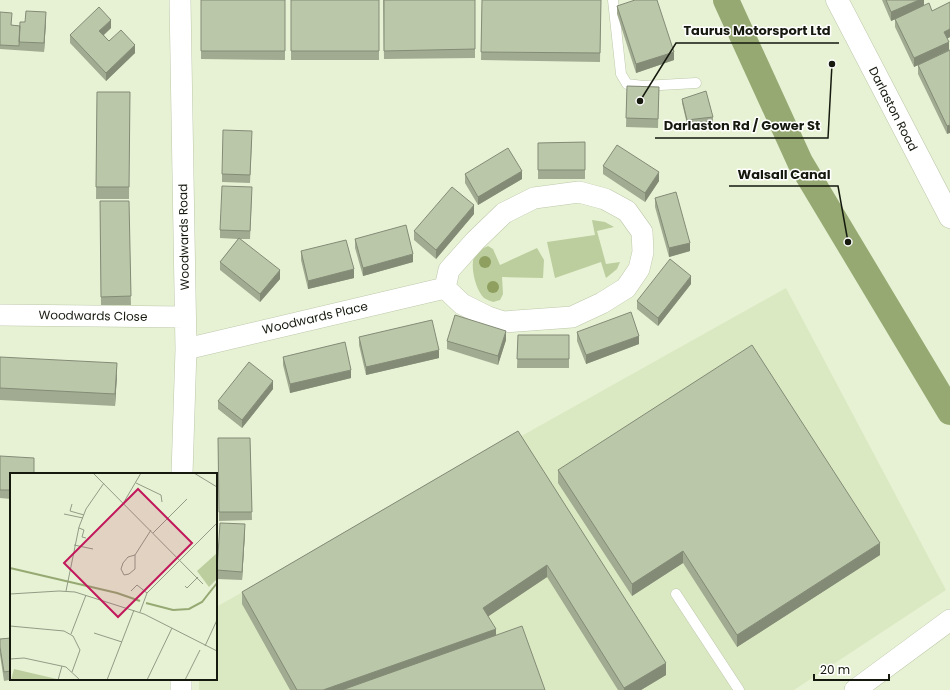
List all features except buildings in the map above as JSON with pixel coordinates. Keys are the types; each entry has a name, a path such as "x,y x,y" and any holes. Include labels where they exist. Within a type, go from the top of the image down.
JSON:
{"main road":[{"name":"Darlaston Road","path":"836,0 950,217"}],"street":[{"name":"Woodwards Road","path":"180,0 186,348 182,473"},
{"path":"579,192 606,199 627,211 642,232 643,252 639,268 626,288 602,303 572,317 503,322 488,317 462,304 445,288 449,270 475,241 504,213 534,198 579,192"},
{"name":"Woodwards Place","path":"186,348 445,288"},
{"name":"Woodwards Close","path":"0,315 185,317"},
{"path":"855,690 950,620"}],"lane":[{"path":"614,0 621,74 627,84 643,86 696,82"},
{"path":"676,594 739,690"}],"shaded area":[{"path":"592,220 605,222 614,227 597,231 606,264 620,262 617,269 606,278 601,262 555,278 547,242 595,235"},
{"path":"488,246 493,249 500,265 537,248 544,260 543,278 502,277 503,294 500,300 493,302 485,299 478,290 474,278 473,259 478,252"},
{"path":"786,288 946,590 794,690 199,690 199,680 217,680 217,606"}],"waterway":[{"path":"726,0 800,162 950,412"}],"place":[{"name":"Darlaston Rd / Gower St","path":"832,64"},
{"name":"Taurus Motorsport Ltd","path":"640,101"},
{"name":"Walsall Canal","path":"848,242"}]}
